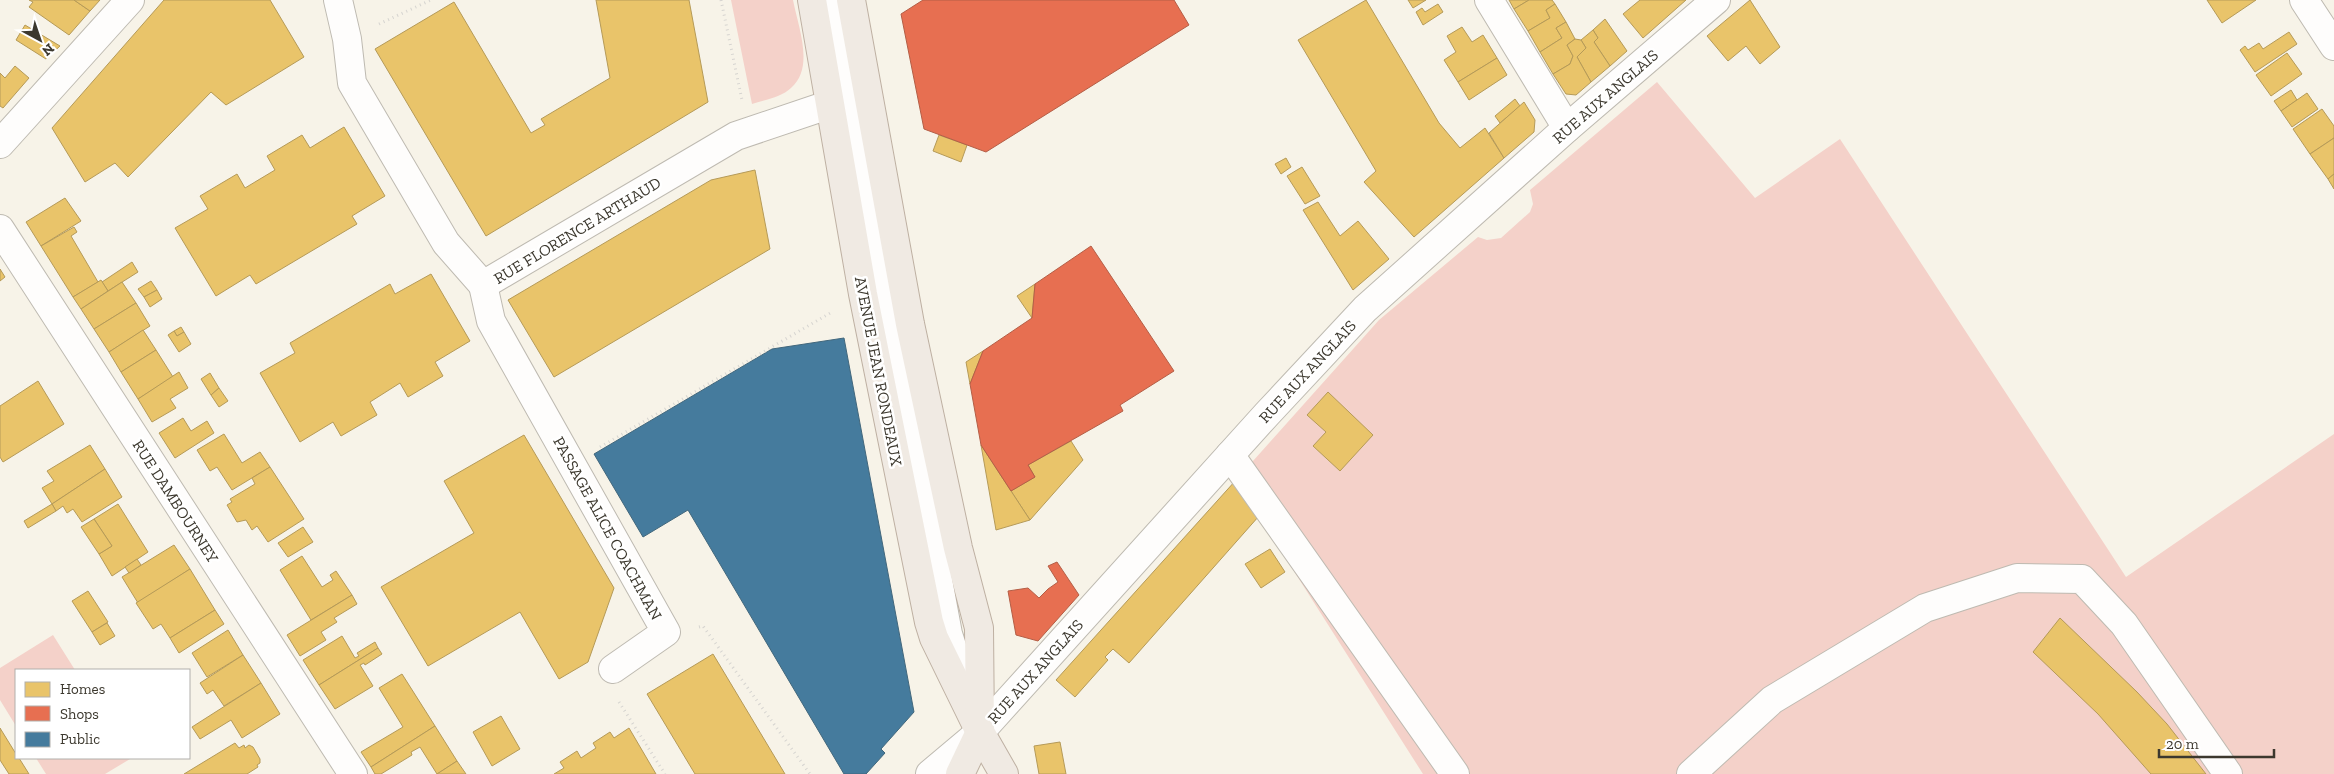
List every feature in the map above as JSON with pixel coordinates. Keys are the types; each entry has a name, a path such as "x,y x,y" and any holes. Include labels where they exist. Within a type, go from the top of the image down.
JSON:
{"main road":[{"name":"AVENUE JEAN RONDEAUX","path":"812,0 863,294 929,622 934,638 980,732 1004,774"},
{"name":"AVENUE JEAN RONDEAUX","path":"851,0 910,324 958,548 979,628 980,732 960,774"}],"street":[{"path":"0,144 130,0"},
{"name":"RUE FLORENCE ARTHAUD","path":"338,0 347,39 352,83 446,243 483,285 736,136 831,104"},
{"name":"AVENUE JEAN RONDEAUX","path":"831,0 948,634 980,732 974,774"},
{"path":"1489,0 1567,128"},
{"name":"RUE AUX ANGLAIS","path":"930,774 980,732 1230,454 1365,309 1567,128 1716,0"},
{"path":"2304,0 2334,46"},
{"name":"RUE DAMBOURNEY","path":"0,229 353,774"},
{"name":"PASSAGE ALICE COACHMAN","path":"483,285 491,321 666,632 613,668"},
{"path":"1230,454 1455,774"},
{"path":"1691,774 1772,700 1925,608 2017,578 2082,579 2124,624 2228,774"}],"path":[{"path":"347,39 431,0"},
{"path":"721,0 749,132"},
{"path":"571,463 863,294"},
{"path":"666,632 703,626 810,774"},
{"path":"613,668 614,694 665,774"}],"shaded area":[{"path":"731,0 793,0 803,46 802,69 798,79 783,94 752,104"},
{"path":"1657,82 1755,198 1840,139 2126,577 2334,434 2334,774 1423,774 1236,480 1379,320 1478,237 1487,240 1501,238 1530,212 1533,204 1530,190"},
{"path":"53,635 74,669 15,669 15,724 0,700 0,668"},
{"path":"37,759 130,759 105,774 46,774"}],"building: Homes":[{"path":"29,0 74,0 90,11 69,35 29,7 33,2"},
{"path":"74,0 100,0 90,11"},
{"path":"164,0 270,0 304,57 226,105 211,92 128,177 115,163 85,182 52,128"},
{"path":"596,0 689,0 708,102 486,236 375,49 454,2 531,133 545,125 541,119 610,78"},
{"path":"1366,0 1439,123 1460,148 1485,128 1504,158 1414,237 1364,182 1376,171 1298,40"},
{"path":"1408,0 1426,0 1413,8"},
{"path":"1509,0 1529,0 1514,9"},
{"path":"1529,0 1552,0 1555,4 1546,10 1550,18 1528,31 1514,9"},
{"path":"1640,0 1686,0 1643,38 1623,14"},
{"path":"1750,0 1780,47 1760,64 1746,46 1728,61 1707,36"},
{"path":"2207,0 2256,0 2222,23"},
{"path":"1438,4 1443,12 1423,25 1416,12 1422,8 1425,12"},
{"path":"1555,4 1566,22 1556,28 1562,38 1540,52 1528,31 1550,18 1546,10"},
{"path":"1605,19 1627,51 1610,66 1594,42 1598,38 1593,30"},
{"path":"1566,22 1575,39 1567,45 1573,56 1570,64 1553,74 1540,52 1562,38 1556,28"},
{"path":"25,25 60,46 46,59 16,40"},
{"path":"1462,27 1472,42 1483,35 1497,58 1458,82 1444,60 1456,52 1447,36"},
{"path":"1593,30 1598,38 1594,42 1610,66 1591,82 1577,57 1586,48 1581,40"},
{"path":"2289,32 2297,44 2255,72 2240,50 2245,46 2248,50 2259,43 2263,49"},
{"path":"1575,39 1581,40 1586,48 1577,57 1591,82 1576,95 1566,94 1553,74 1570,64 1573,56 1567,45"},
{"path":"2287,53 2302,74 2271,96 2256,75"},
{"path":"1497,58 1507,75 1469,100 1458,82"},
{"path":"15,66 29,78 3,108 0,106 0,73 5,78"},
{"path":"2291,90 2297,100 2281,111 2274,101"},
{"path":"2307,93 2318,109 2292,127 2281,111"},
{"path":"1515,99 1520,106 1500,123 1495,116"},
{"path":"1524,102 1535,120 1534,132 1504,158 1489,133"},
{"path":"2322,109 2334,126 2334,138 2310,154 2293,129"},
{"path":"344,127 385,196 352,216 357,224 256,284 250,275 216,296 175,228 208,209 200,196 237,174 245,188 275,170 267,156 302,135 310,148"},
{"path":"939,135 967,145 961,162 933,151"},
{"path":"2334,138 2334,174 2328,179 2310,154"},
{"path":"1286,158 1291,167 1281,174 1275,164"},
{"path":"1302,167 1320,196 1305,204 1287,176"},
{"path":"755,170 770,249 554,377 508,300 711,180"},
{"path":"2334,174 2334,189 2328,179"},
{"path":"65,198 81,221 41,246 26,222"},
{"path":"1318,202 1340,236 1358,221 1389,259 1353,290 1303,210"},
{"path":"74,227 77,232 71,236 98,282 73,297 41,246"},
{"path":"132,262 138,272 108,291 102,282"},
{"path":"0,269 5,277 0,281"},
{"path":"431,274 470,341 435,362 443,376 408,397 400,383 370,402 377,415 341,436 333,422 300,442 260,373 295,353 290,343 390,284 395,294"},
{"path":"101,280 108,291 81,309 73,297"},
{"path":"151,281 157,290 144,297 138,289"},
{"path":"122,282 136,303 94,329 81,309"},
{"path":"1035,284 1032,318 1017,296"},
{"path":"157,290 162,299 150,307 144,297"},
{"path":"136,303 150,326 109,352 94,329"},
{"path":"181,327 184,332 177,336 174,331"},
{"path":"143,330 156,350 121,372 109,352"},
{"path":"174,331 177,336 184,332 191,344 179,352 168,335"},
{"path":"156,350 173,377 138,399 121,372"},
{"path":"983,351 970,384 966,362"},
{"path":"179,372 188,388 170,399 176,408 152,422 138,399"},
{"path":"210,373 219,388 211,395 201,379"},
{"path":"38,381 64,424 3,462 0,457 0,406"},
{"path":"219,388 228,401 219,407 211,395"},
{"path":"1328,392 1373,435 1340,471 1313,446 1326,432 1307,415"},
{"path":"183,418 191,431 207,421 214,433 175,458 159,433"},
{"path":"224,434 242,463 260,452 270,467 232,490 217,467 210,471 197,450"},
{"path":"524,435 614,588 588,662 559,679 520,612 428,666 381,587 474,533 444,481"},
{"path":"1071,441 1083,460 1030,520 1011,491 1035,477 1028,465"},
{"path":"90,445 105,469 52,504 42,488 54,481 47,471"},
{"path":"981,445 1011,491 1030,520 996,530"},
{"path":"270,467 304,519 268,542 257,526 252,530 246,520 237,522 227,505 232,502 230,499 255,484 252,478"},
{"path":"105,469 122,497 82,522 73,509 67,513 63,506 56,511 52,504"},
{"path":"1236,480 1259,516 1129,663 1113,649 1105,657 1108,660 1075,697 1056,680"},
{"path":"52,504 56,511 28,528 24,521"},
{"path":"118,504 148,552 112,576 99,554 112,546 94,519"},
{"path":"94,519 112,546 99,554 81,527"},
{"path":"303,527 313,542 288,557 278,543"},
{"path":"174,545 190,569 138,603 122,577"},
{"path":"1270,549 1285,572 1261,588 1245,564"},
{"path":"302,556 322,587 333,580 330,575 336,571 352,595 311,620 280,570"},
{"path":"137,559 141,565 129,573 125,567"},
{"path":"190,569 215,610 170,638 161,624 153,629 136,603"},
{"path":"88,591 108,622 92,632 72,601"},
{"path":"352,595 357,604 334,618 337,622 321,632 326,640 300,656 287,635"},
{"path":"215,610 224,624 179,653 170,638"},
{"path":"2060,618 2137,692 2167,724 2206,774 2151,774 2098,714 2033,652"},
{"path":"107,623 115,636 100,645 92,632"},
{"path":"228,630 243,655 207,677 192,653"},
{"path":"342,636 355,658 359,656 357,653 375,642 378,648 319,685 303,660"},
{"path":"378,648 382,654 365,665 364,663 360,665 373,686 335,709 319,685"},
{"path":"713,654 785,774 695,774 647,694"},
{"path":"243,655 261,683 224,706 213,690 207,694 200,683"},
{"path":"402,674 435,726 371,767 361,752 403,727 379,688"},
{"path":"261,683 280,714 242,738 231,720 200,739 192,727"},
{"path":"501,716 520,749 492,766 473,732"},
{"path":"435,726 457,761 437,774 420,747 411,752 412,755 381,774 375,774 371,767"},
{"path":"0,728 15,752 15,759 20,759 29,774 9,774 0,760"},
{"path":"629,728 656,774 554,774 564,768 560,762 577,751 581,758 596,748 593,743 610,732 614,738"},
{"path":"1060,742 1066,774 1039,774 1034,746"},
{"path":"235,743 239,748 244,745 245,748 249,745 253,747 260,759 258,767 247,774 184,774"},
{"path":"457,761 466,774 437,774"}],"building: Shops":[{"path":"923,0 1174,0 1189,25 986,152 924,129 901,14"},
{"path":"1091,246 1174,371 1120,405 1123,411 1028,465 1035,477 1011,491 981,445 970,384 983,351 1032,318 1035,284"},
{"path":"1057,562 1079,595 1038,641 1016,635 1008,591 1028,588 1039,598 1058,582 1048,566"}],"building: Public":[{"path":"844,338 914,712 881,749 885,753 866,774 844,774 688,510 643,537 594,454 772,349"}]}
